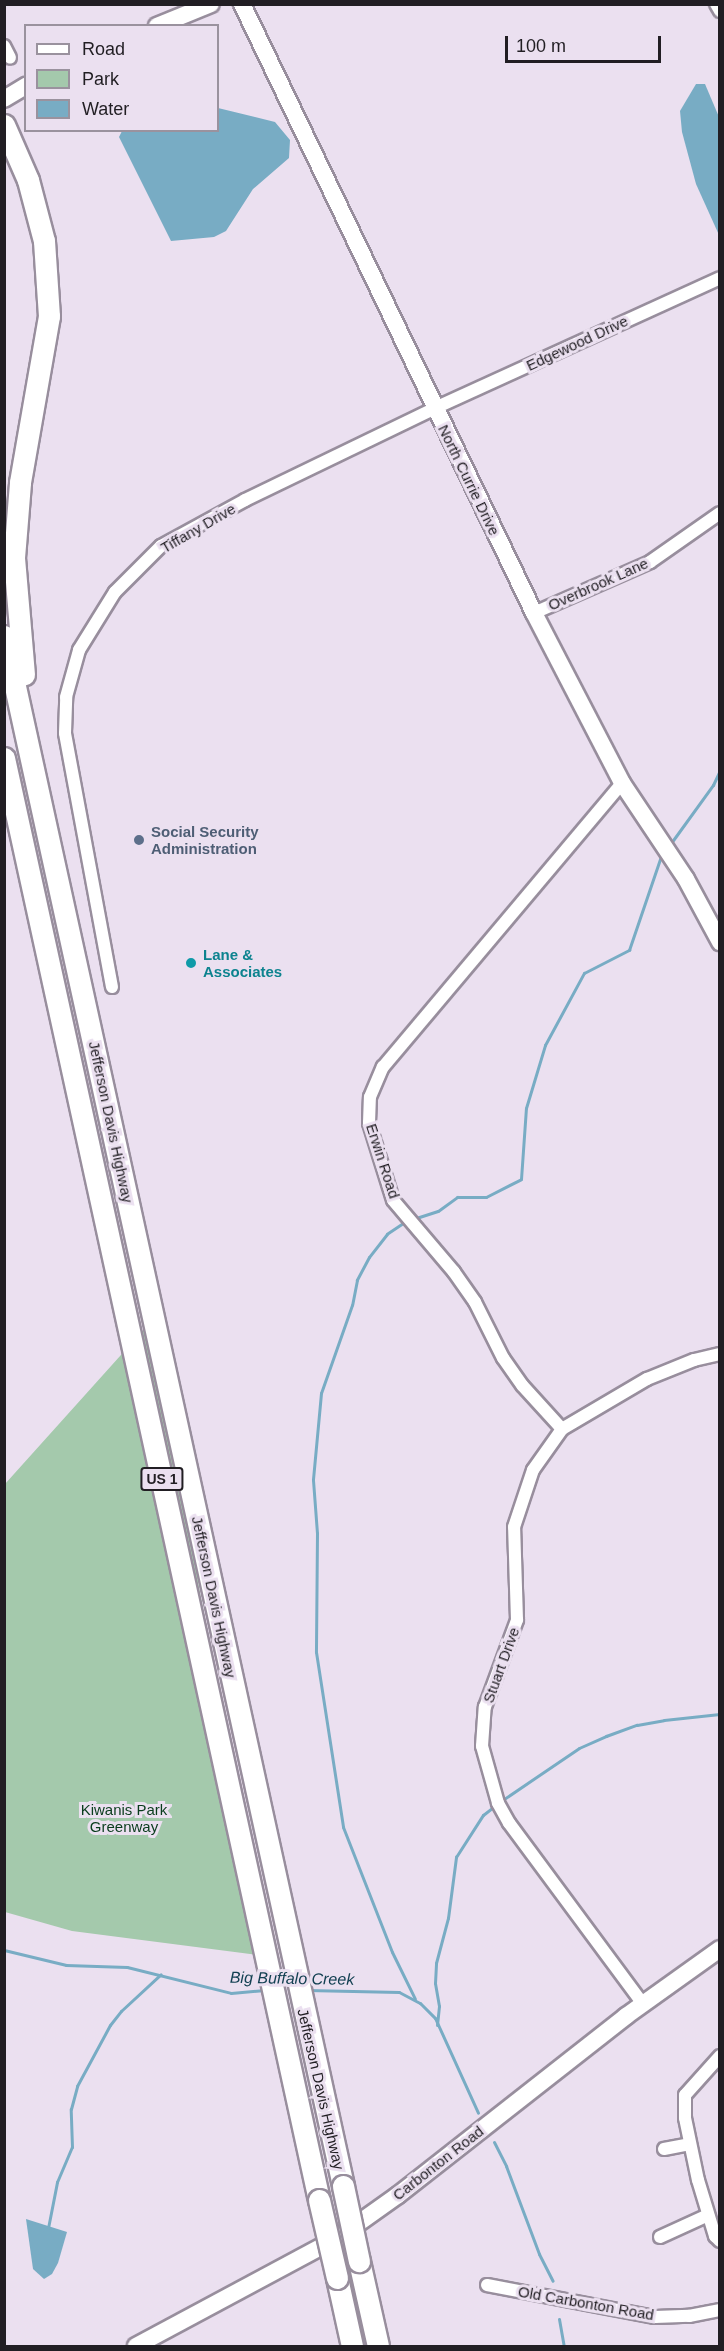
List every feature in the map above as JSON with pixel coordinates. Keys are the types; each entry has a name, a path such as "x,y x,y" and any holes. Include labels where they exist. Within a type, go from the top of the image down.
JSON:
{"highway":[{"path":"4,125 28,180 44,241 50,316 20,483 14,558 36,780"},
{"name":"Jefferson Davis Highway","path":"4,636 378,2346"},
{"name":"Jefferson Davis Highway","path":"4,759 352,2346"}],"street":[{"path":"162,24 211,4"},
{"name":"North Currie Drive","path":"242,4 534,613 622,783 686,879 720,942"},
{"path":"716,4 720,11"},
{"path":"4,46 10,58"},
{"path":"4,99 24,87"},
{"name":"Edgewood Drive","path":"435,408 720,278"},
{"name":"Tiffany Drive","path":"112,987 65,733 66,697 80,650 115,592 161,546 245,500 435,408"},
{"name":"Overbrook Lane","path":"534,613 650,562 720,513"},
{"name":"Erwin Road","path":"562,1429 522,1385 503,1358 475,1302 454,1272 393,1200 369,1123 370,1097 383,1067 622,783"},
{"name":"Stuart Drive","path":"643,2004 509,1823 493,1788 482,1746 485,1707 517,1620 514,1527 533,1470 562,1429 647,1379 694,1360 720,1354"},
{"name":"Carbonton Road","path":"136,2346 159,2341 339,2237 398,2195 643,2004 720,1949"},
{"path":"720,2056 685,2095 685,2118 690,2144 708,2214 715,2236 720,2241"},
{"path":"664,2148 690,2144"},
{"path":"660,2237 708,2214"},
{"name":"Old Carbonton Road","path":"488,2285 656,2317 689,2316 720,2310"}],"green space":[{"name":"Kiwanis Park Greenway","path":"147,1326 188,1520 200,1593 274,1957 72,1931 5,1912 5,1484"}],"water":[{"path":"696,84 705,84 719,117 719,235 696,184 682,132 680,111"},
{"path":"219,108 275,122 290,140 289,158 253,189 226,231 214,237 171,241 119,137 122,132 219,132"},
{"path":"26,2219 67,2232 58,2263 52,2274 44,2279 33,2269"}],"waterway":[{"path":"671,843 713,785 720,770"},
{"path":"413,1219 438,1211 457,1197 486,1197 521,1179 526,1108 545,1045 584,973 629,950 662,853"},
{"path":"406,1221 387,1234 369,1257 357,1280 352,1305 321,1393 313,1480 317,1533 316,1652 343,1827 392,1952 415,1999"},
{"path":"501,1801 579,1748 606,1736 637,1725 720,1714"},
{"path":"437,2025 439,2006 435,1983 436,1963 448,1918 456,1857 483,1815 496,1805"},
{"name":"Big Buffalo Creek","path":"4,1950 66,1965 127,1967 231,1993 265,1990"},
{"path":"48,2228 57,2182 72,2147 71,2109 77,2086 110,2025 121,2011 161,1974"},
{"name":"Big Buffalo Creek","path":"307,1990 399,1992 420,2003 435,2018 478,2113"},
{"name":"Big Buffalo Creek","path":"494,2142 506,2166 539,2254 553,2281"},
{"name":"Big Buffalo Creek","path":"559,2319 564,2346"}],"place":[{"name":"Social Security Administration","path":"139,840"},
{"name":"Lane & Associates","path":"191,963"}]}
